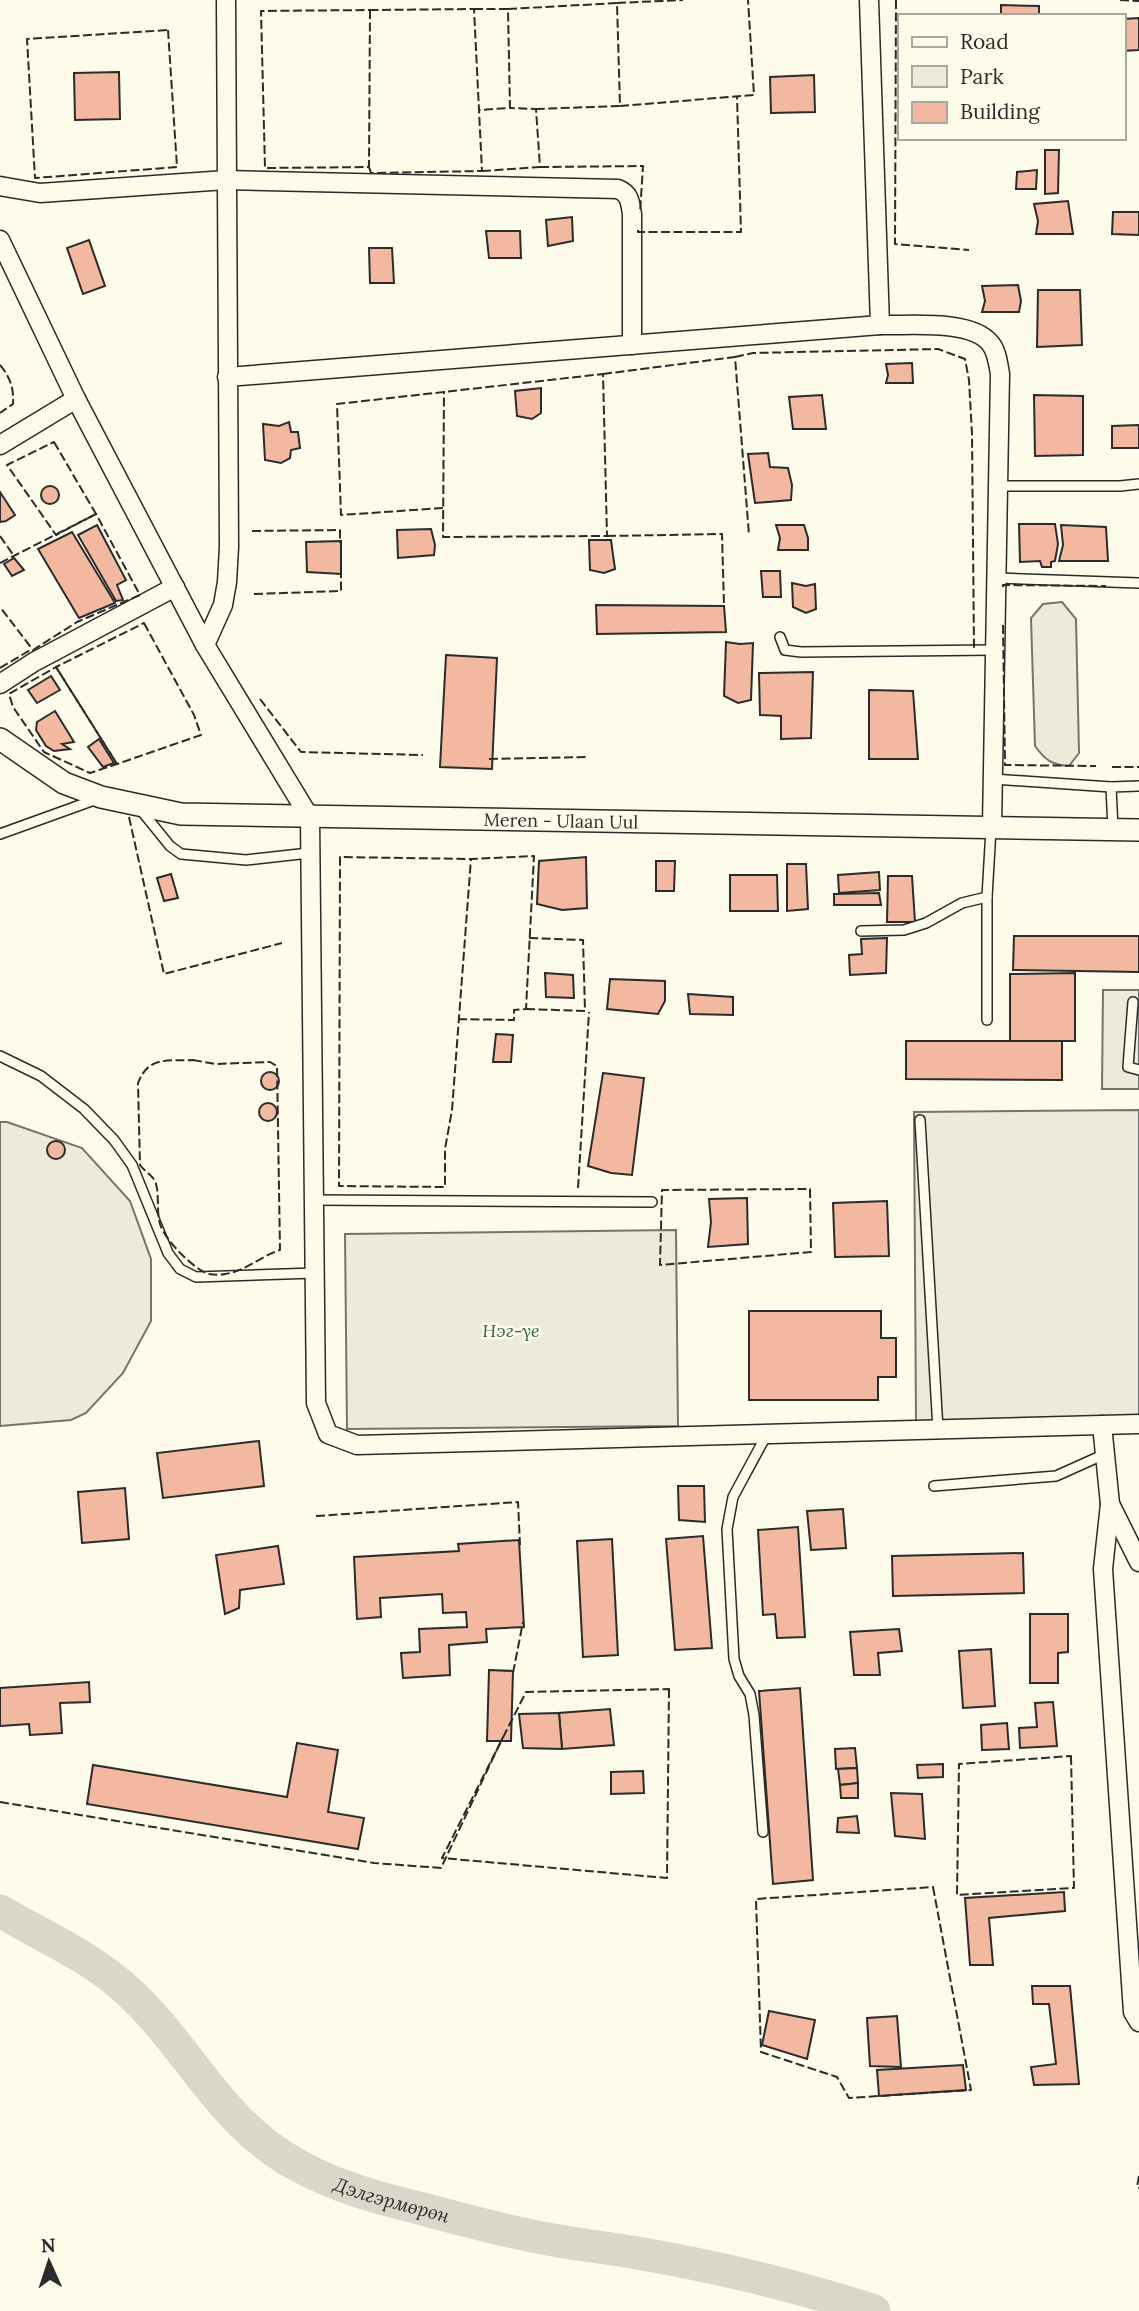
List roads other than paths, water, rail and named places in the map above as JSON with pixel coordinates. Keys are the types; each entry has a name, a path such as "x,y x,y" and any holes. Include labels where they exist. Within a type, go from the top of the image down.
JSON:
{"street":[{"path":"205,645 223,605 227,582 230,497 226,0"},
{"path":"869,0 880,325"},
{"path":"0,186 40,193 226,180 618,189 625,192 629,198 632,214 632,345"},
{"path":"0,240 76,399 205,645 310,818 316,1402 328,1434 358,1445 1139,1424"},
{"path":"228,377 880,325 967,329 980,335 996,352 1000,374 997,578 993,650 992,826"},
{"path":"0,445 76,399"},
{"path":"0,684 34,662 175,587"},
{"name":"Meren - Ulaan Uul","path":"0,739 64,783 101,797 181,814 1139,830"},
{"path":"1102,1425 1110,1504 1103,1569 1133,2012 1139,2022"},
{"path":"1110,1504 1139,1562"}],"lane":[{"path":"998,486 1139,484"},
{"path":"997,578 1139,583"},
{"path":"780,638 785,650 801,652 993,650"},
{"path":"994,779 1111,787 1139,786"},
{"path":"1111,787 1113,829"},
{"path":"0,834 101,797"},
{"path":"137,805 170,846 181,855 246,860 309,853"},
{"path":"987,1020 987,898 992,826"},
{"path":"861,931 904,930 926,923 962,903 987,898"},
{"path":"1133,1002 1128,1067 1139,1070"},
{"path":"0,1056 41,1076 84,1109 114,1140 132,1165 168,1253 180,1269 196,1277 315,1273"},
{"path":"920,1120 938,1430"},
{"path":"314,1200 652,1202"},
{"path":"763,1832 754,1715 750,1693 739,1676 734,1659 726,1529 733,1497 766,1434"},
{"path":"934,1486 1056,1476 1105,1454"}],"waterway":[{"name":"Дэлгэрмөрөн","path":"0,1911 84,1958 115,1980 152,2015 208,2086 248,2129 272,2149 313,2173 373,2196 486,2226 727,2271 874,2311"}],"park label":[{"name":"Нэг-үе","path":"511,1330"}]}
